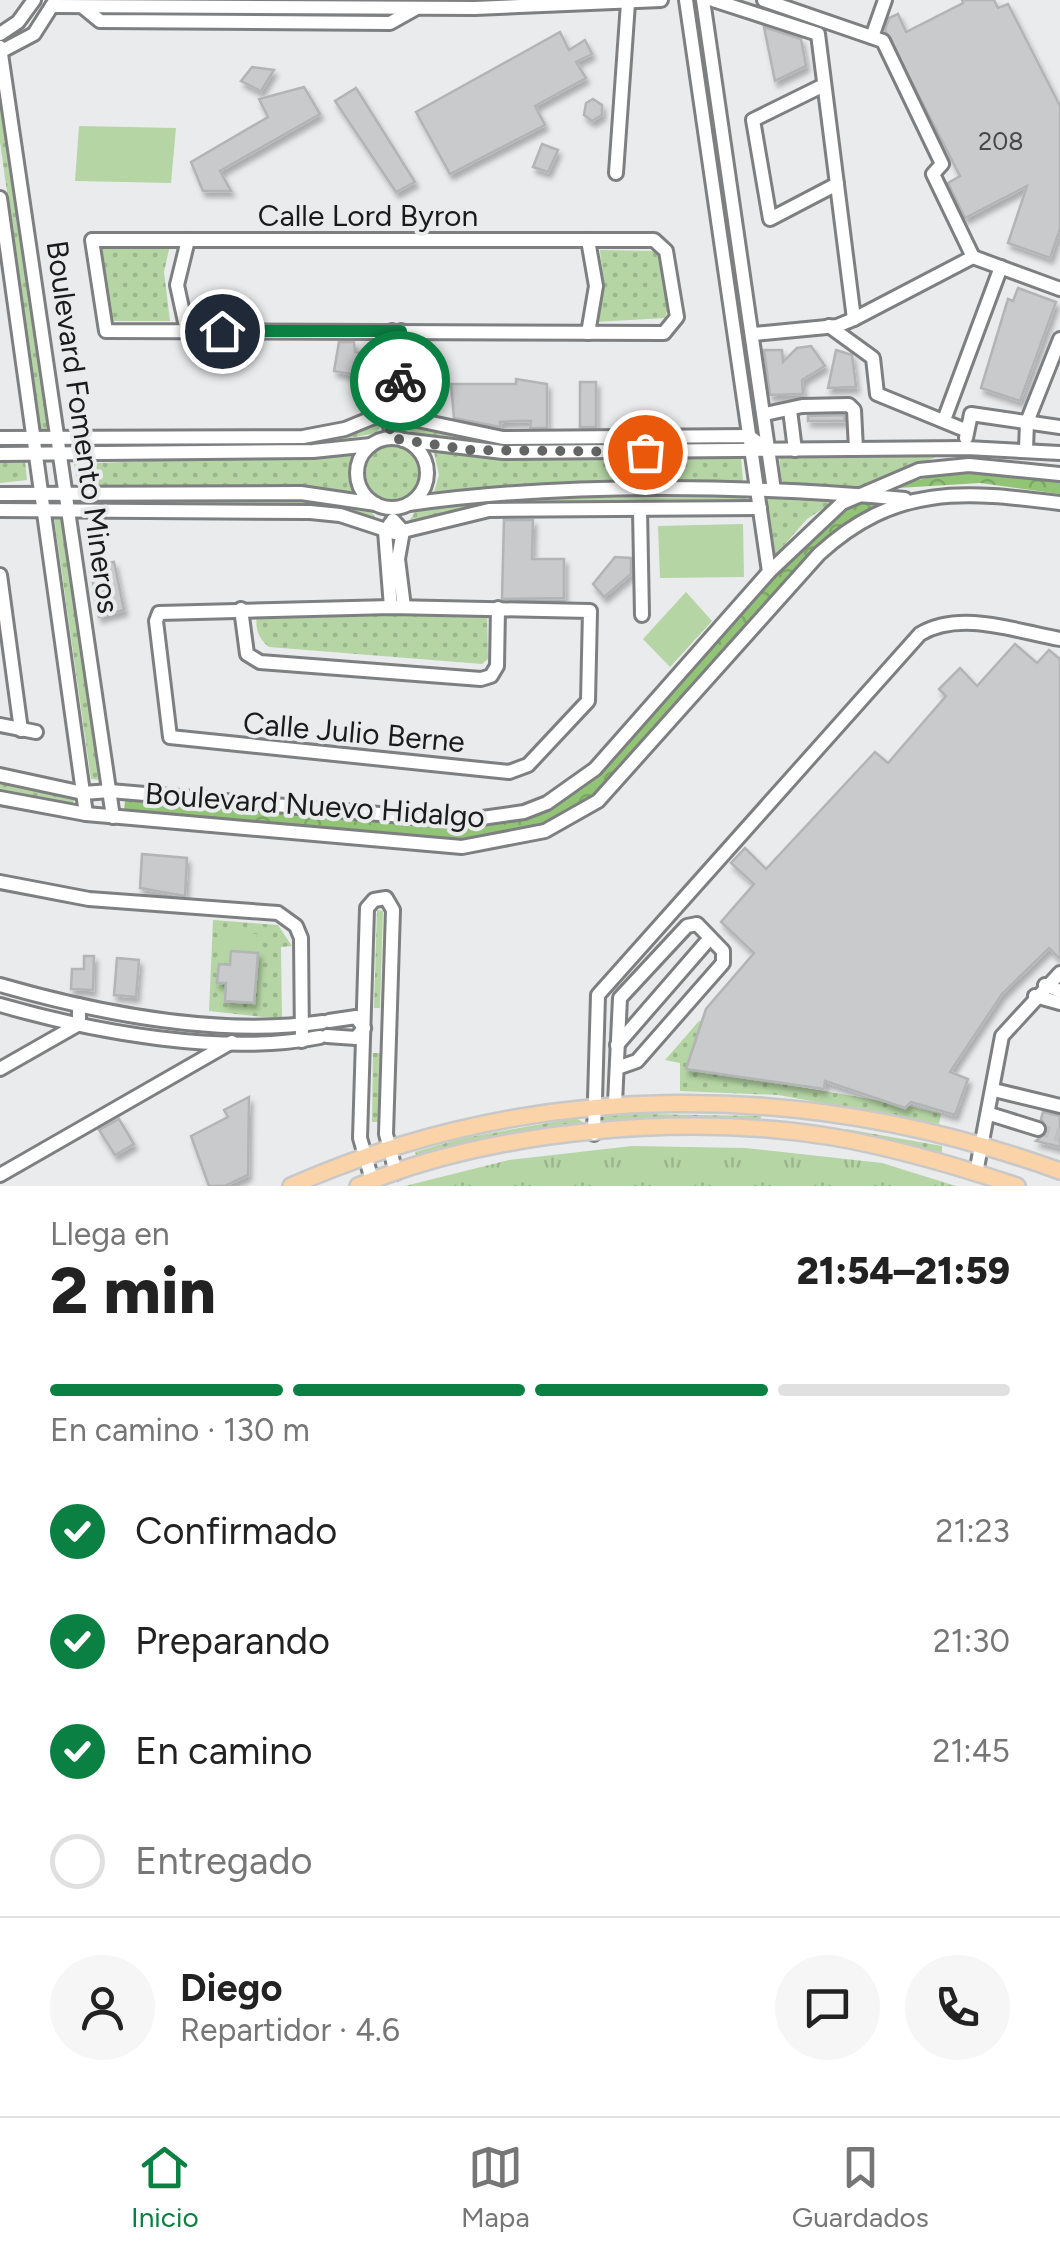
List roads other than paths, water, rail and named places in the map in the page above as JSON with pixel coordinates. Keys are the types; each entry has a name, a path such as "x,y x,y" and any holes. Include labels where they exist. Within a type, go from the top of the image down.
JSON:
{"main road":[{"path":"291,1186 387,1150 524,1114 615,1103 720,1102 916,1128 984,1145 1060,1171"},
{"path":"798,1134 801,1111"},
{"path":"365,1183 480,1151 666,1127 798,1134 862,1144 1018,1186"}],"street":[{"path":"0,34 18,22 34,0"},
{"path":"1,50 34,34 54,3 417,8 660,0"},
{"path":"686,0 769,572"},
{"path":"703,0 774,490"},
{"path":"713,0 751,6 776,20 818,34"},
{"path":"764,0 883,41 942,164 934,174 973,257 1060,289"},
{"path":"872,38 886,0"},
{"path":"616,172 628,3"},
{"path":"776,20 780,3"},
{"path":"818,18 854,319"},
{"name":"Boulevard Fomento Mineros","path":"1,50 114,817"},
{"path":"824,85 753,120 770,220 837,184"},
{"name":"Boulevard Fomento Mineros","path":"0,198 86,814"},
{"name":"Calle Lord Byron","path":"92,240 188,240 588,240 654,240 662,244 677,317 664,332 106,331 92,240"},
{"path":"188,240 177,285 188,331"},
{"path":"588,240 596,286 588,333"},
{"path":"754,334 830,326 854,319 973,257"},
{"path":"944,420 1000,267"},
{"path":"830,326 873,358 877,394 965,430"},
{"path":"392,429 396,331"},
{"path":"1026,449 1028,422 1060,339"},
{"path":"394,392 403,414 444,429 503,438 750,436 769,451"},
{"path":"764,414 849,405 854,410 856,450"},
{"path":"790,410 795,450"},
{"path":"393,523 362,491 357,472 362,454 392,429 403,414"},
{"path":"969,465 965,430 971,414 1060,427"},
{"path":"0,438 303,437 345,429 392,429 503,452 967,448 1060,453"},
{"path":"392,429 419,452 426,470 422,489 393,523 397,607"},
{"path":"0,454 313,451 371,445"},
{"path":"1003,466 1042,450"},
{"name":"Boulevard Nuevo Hidalgo","path":"0,775 83,793 110,791 462,821 524,812 546,803 595,769 769,572 829,512 858,495 919,470 969,465 1060,474"},
{"name":"Boulevard Nuevo Hidalgo","path":"409,504 514,492 756,490 913,500"},
{"name":"Boulevard Nuevo Hidalgo","path":"0,798 114,817 462,846 544,831 598,801 837,538 875,513 913,500 954,493 1060,502"},
{"path":"0,494 300,494 376,504"},
{"path":"0,510 310,512 393,523 489,510 760,508"},
{"path":"640,510 642,615"},
{"path":"0,575 21,730"},
{"path":"241,609 248,654 260,662 480,679 492,676 497,666 498,608"},
{"name":"Calle Julio Berne","path":"498,608 590,611 588,700 528,765 508,772 170,738 156,621 159,613 498,608"},
{"path":"594,1134 598,994 920,634 940,622 964,622 1060,639"},
{"path":"0,725 36,732"},
{"path":"0,882 90,899 278,912 288,918 302,938 302,1041"},
{"path":"365,1183 366,908 374,900 386,898 393,910 387,1150 396,1173"},
{"path":"615,1103 620,1067 620,998 688,926 697,924 723,951 723,962 636,1060 620,1067"},
{"path":"618,1045 710,938"},
{"path":"976,1173 1002,1036 1040,990 1060,974"},
{"path":"0,985 79,1005 233,1024 302,1025 356,1038 364,1028"},
{"path":"1040,990 1060,991"},
{"path":"1040,990 1060,1002"},
{"path":"78,1024 79,1005"},
{"path":"0,1006 78,1024 232,1042 302,1041 325,1029"},
{"path":"618,1008 655,1040"},
{"path":"0,1069 78,1024"},
{"path":"232,1042 233,1024"},
{"path":"364,1028 388,1030"},
{"path":"0,1175 232,1042"},
{"path":"994,1090 1060,1106"},
{"path":"990,1114 1038,1129"}],"tunnel":[{"path":"1038,1129 1060,1136"}]}
